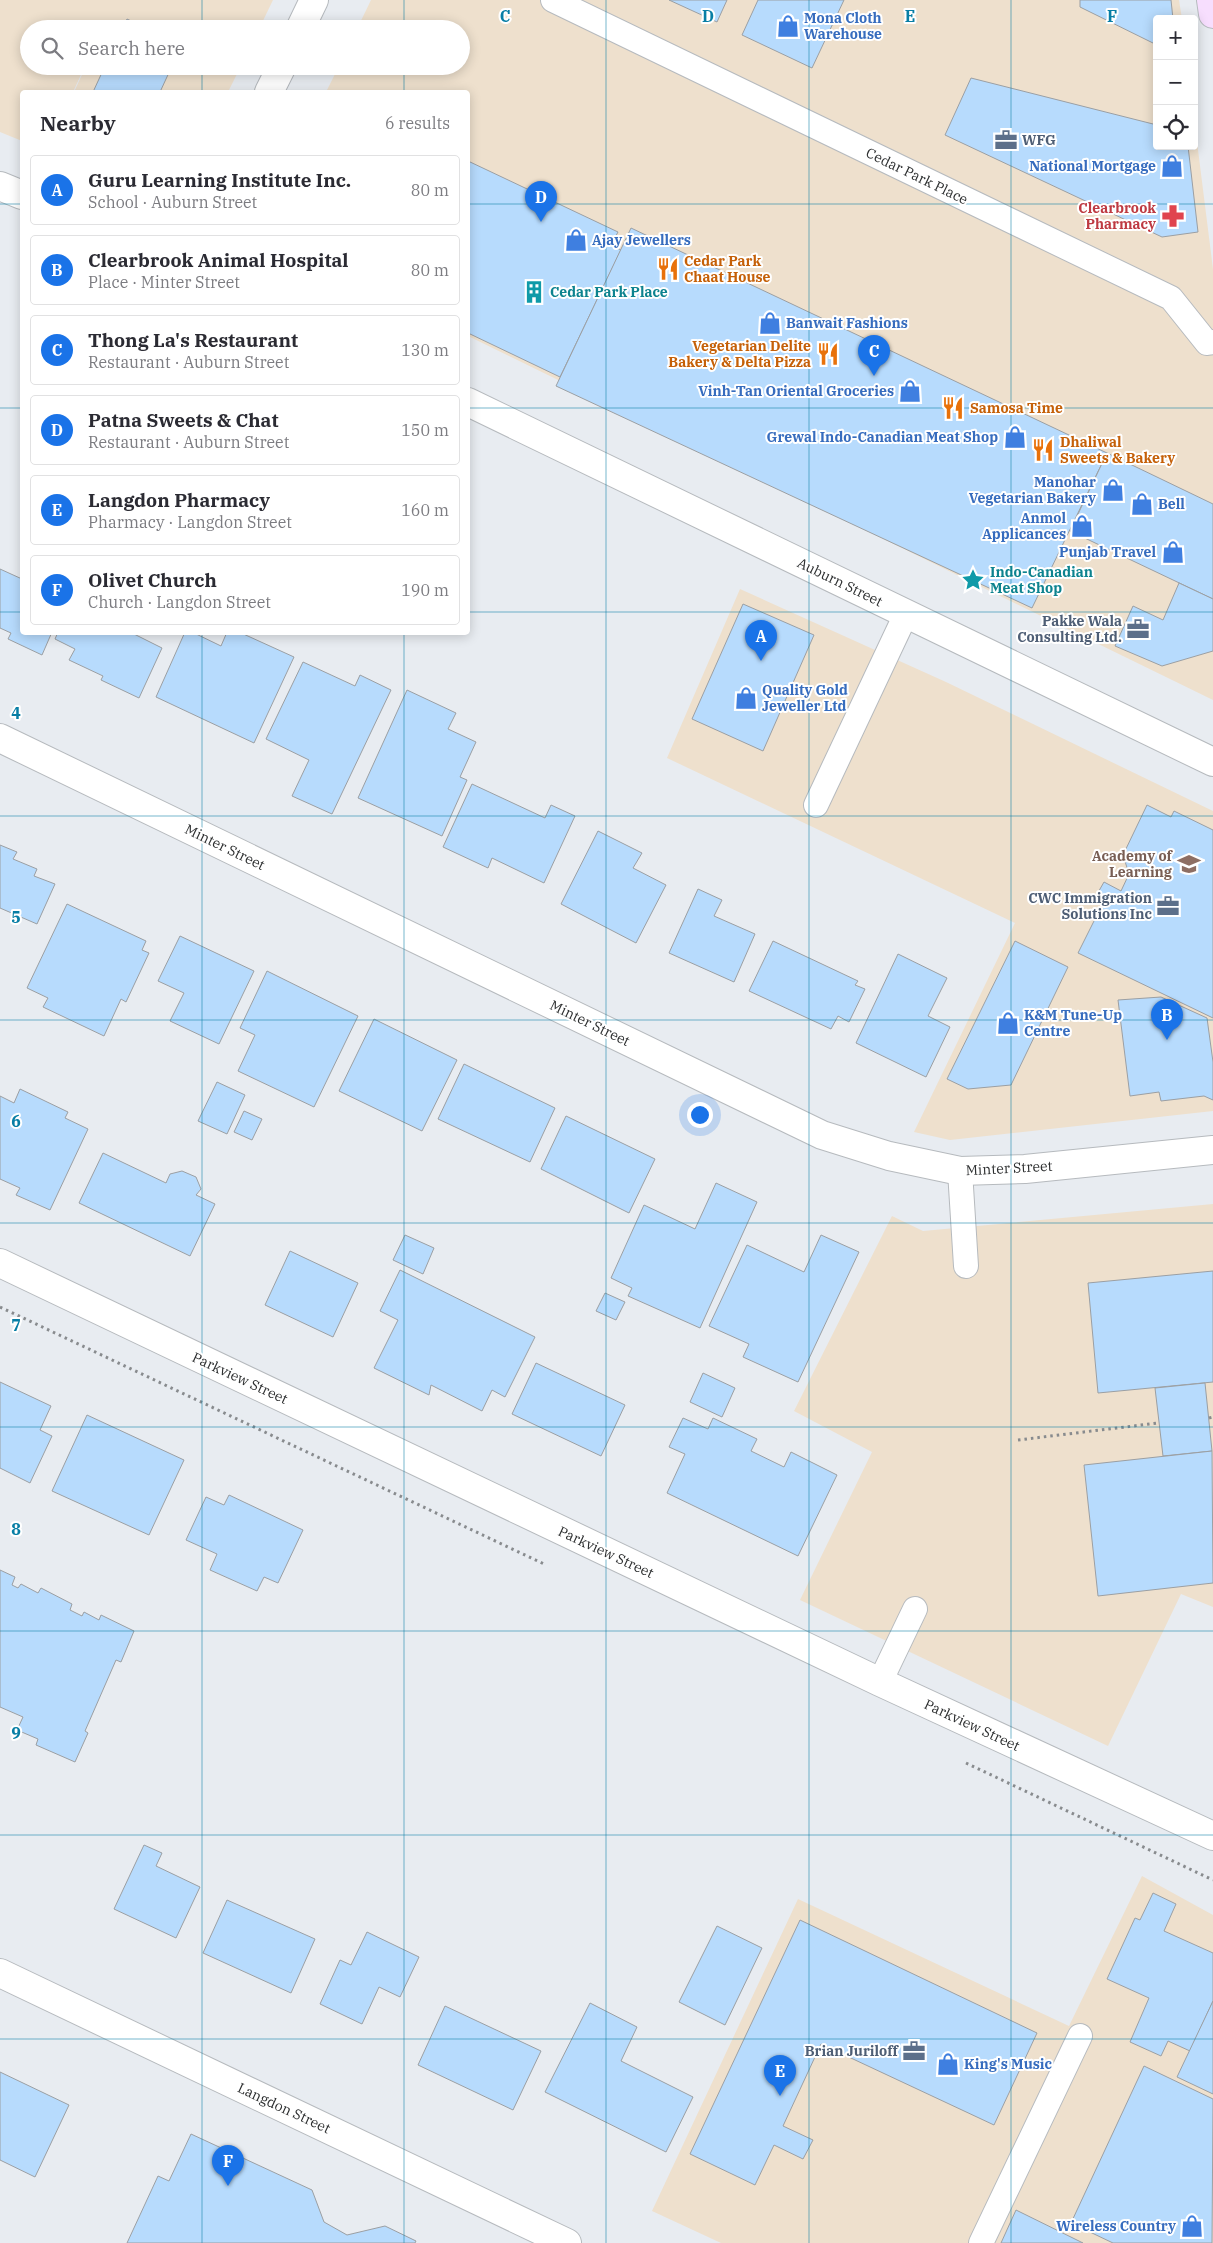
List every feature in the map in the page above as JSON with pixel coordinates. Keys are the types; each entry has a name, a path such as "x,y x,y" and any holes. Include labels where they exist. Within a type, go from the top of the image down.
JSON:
{"main road":[{"path":"1211,0 1213,14"}],"street":[{"path":"304,20 314,0"},
{"path":"270,90 278,75"},
{"path":"0,186 20,195"},
{"name":"Auburn Street","path":"470,403 1213,762"},
{"name":"Minter Street","path":"0,738 822,1135 889,1156 960,1171 1025,1169 1213,1150"},
{"name":"Parkview Street","path":"0,1263 880,1682 1213,1836"},
{"name":"Langdon Street","path":"0,1973 567,2243"}],"lane":[{"name":"Cedar Park Place","path":"553,0 1171,298 1210,342"},
{"path":"816,805 906,614"},
{"path":"960,1171 966,1266"},
{"path":"880,1682 915,1609"},
{"path":"981,2243 1080,2036"}],"path":[{"path":"1018,1440 1158,1424"}],"shaded area":[{"path":"0,0 273,0 263,20 20,20 20,75 81,75 74,90 20,90 20,140 0,132"},
{"path":"371,0 1179,0 1181,15 1153,15 1153,150 1198,150 1213,269 1213,700 470,337 470,90 327,90 334,75 470,75 470,20 361,20"},
{"path":"82,75 236,75 229,90 75,90"},
{"path":"740,589 946,682 1213,811 1213,1111 950,1140 914,1132 1015,923 667,758"},
{"path":"1213,1204 1213,1607 1181,1594 1108,1746 800,1600 872,1452 794,1411 892,1216 923,1231"},
{"path":"1142,1876 1213,1915 1213,2243 721,2243 652,2211 798,1899 1069,2026"}],"building":[{"path":"669,0 727,0 717,22"},
{"path":"758,0 844,0 812,68 742,35"},
{"path":"1080,0 1171,0 1173,15 1153,15 1153,43 1080,7"},
{"path":"101,75 168,75 161,90 94,90"},
{"path":"971,78 1153,124 1153,150 1188,150 1198,232 1162,237 945,135"},
{"name":"Cedar Park Place","path":"470,162 618,232 611,245 621,250 560,377 470,334"},
{"path":"631,228 1107,453 1032,608 556,386"},
{"path":"1107,453 1213,504 1213,599 1070,531"},
{"path":"0,569 20,578 20,635 51,635 42,655 8,639 11,633 0,628"},
{"path":"1179,583 1213,599 1213,651 1162,666 1115,646 1133,606 1163,620"},
{"path":"743,604 814,635 763,751 692,719"},
{"path":"57,635 136,635 162,648 139,698 101,680 103,676 69,660 75,649 55,639"},
{"path":"184,635 198,635 221,646 226,635 246,635 294,657 254,743 156,697"},
{"path":"303,662 355,686 360,675 391,690 332,814 292,796 309,760 266,739"},
{"path":"407,690 456,713 448,729 476,742 460,777 467,780 442,836 358,798"},
{"path":"472,784 545,818 551,805 575,816 544,883 492,858 488,868 443,847"},
{"path":"1147,805 1171,817 1174,811 1213,830 1213,1018 1078,953 1104,901 1096,896 1104,882 1121,891 1129,874 1123,855"},
{"path":"598,831 642,853 633,868 666,885 636,943 561,904"},
{"path":"0,845 17,852 13,859 37,869 34,876 55,884 37,924 0,908"},
{"path":"698,889 722,900 714,916 755,934 734,982 669,953"},
{"path":"67,904 146,941 142,950 149,953 126,1002 121,999 104,1036 43,1007 48,998 27,988"},
{"path":"180,936 254,971 219,1044 170,1021 184,993 158,981"},
{"path":"773,941 858,981 855,985 865,989 849,1022 838,1016 831,1029 749,991"},
{"name":"K&M Tune-Up Centre","path":"1015,941 1068,967 1011,1085 968,1089 947,1079"},
{"path":"898,954 947,978 928,1016 950,1027 926,1077 856,1043"},
{"path":"267,971 358,1016 314,1107 238,1071 255,1035 240,1028"},
{"path":"1161,997 1207,1018 1213,1062 1213,1100 1204,1096 1161,1101 1159,1092 1130,1096 1118,1000"},
{"path":"374,1019 457,1060 422,1131 339,1091"},
{"path":"464,1064 555,1108 530,1162 438,1119"},
{"path":"217,1082 245,1095 227,1134 198,1121"},
{"path":"20,1089 68,1112 65,1118 88,1129 50,1210 16,1195 20,1188 0,1179 0,1096 14,1103"},
{"path":"244,1111 262,1119 252,1140 234,1132"},
{"path":"566,1116 655,1159 629,1213 541,1169"},
{"path":"103,1153 166,1183 170,1174 182,1171 196,1177 201,1189 196,1195 215,1204 190,1256 79,1203"},
{"path":"716,1183 757,1202 700,1328 628,1296 632,1288 611,1278 644,1205 695,1229"},
{"path":"405,1235 434,1248 423,1274 393,1260"},
{"path":"821,1235 859,1252 798,1382 743,1357 749,1344 709,1326 747,1245 804,1272"},
{"path":"290,1251 358,1283 333,1337 265,1305"},
{"path":"400,1270 535,1337 505,1397 492,1390 482,1411 431,1385 429,1395 374,1368 398,1320 380,1311"},
{"path":"1213,1271 1213,1382 1098,1393 1088,1283"},
{"path":"605,1293 625,1302 616,1320 596,1311"},
{"path":"536,1363 625,1405 601,1456 512,1414"},
{"path":"703,1373 735,1388 722,1417 690,1402"},
{"path":"0,1382 51,1406 40,1430 52,1436 30,1483 0,1468"},
{"path":"1205,1383 1212,1451 1163,1456 1155,1388"},
{"path":"87,1415 184,1460 149,1535 52,1491"},
{"path":"683,1418 708,1429 713,1418 757,1439 751,1451 784,1467 791,1452 837,1475 798,1556 667,1493 685,1454 669,1447"},
{"path":"1212,1451 1213,1583 1098,1596 1084,1465"},
{"path":"229,1495 303,1530 278,1583 264,1577 257,1591 210,1570 217,1554 186,1540 206,1497 224,1505"},
{"path":"0,1570 15,1577 12,1585 18,1588 21,1584 38,1593 41,1588 72,1604 70,1610 82,1616 84,1612 99,1620 101,1615 134,1631 121,1662 116,1660 85,1731 88,1733 75,1762 36,1745 38,1739 17,1730 23,1717 0,1707"},
{"path":"144,1845 162,1853 156,1866 200,1887 176,1938 114,1909"},
{"path":"1153,1893 1176,1904 1164,1931 1213,1953 1213,2001 1190,2051 1168,2041 1161,2056 1130,2042 1149,1998 1107,1979 1135,1918 1140,1920"},
{"path":"227,1900 315,1939 291,1993 203,1953"},
{"path":"800,1920 1037,2033 994,2125 821,2044 783,2126 813,2140 803,2159 774,2145 755,2185 690,2154"},
{"path":"717,1926 762,1948 725,2025 679,2002"},
{"path":"367,1932 419,1957 400,1997 379,1987 362,2024 320,2004 340,1960 351,1965"},
{"path":"1213,2001 1213,2094 1177,2077"},
{"path":"590,2003 637,2027 621,2061 693,2097 666,2152 545,2092"},
{"path":"445,2006 541,2051 513,2110 418,2065"},
{"path":"1144,2066 1213,2099 1212,2243 1113,2243 1071,2223"},
{"path":"0,2072 69,2105 35,2177 0,2160"},
{"path":"191,2134 312,2190 324,2222 347,2235 385,2226 416,2241 415,2243 127,2243 158,2176 169,2181"},
{"path":"1016,2210 1083,2243 1001,2243"}],"place":[{"name":"Mona Cloth Warehouse","path":"788,26"},
{"name":"WFG","path":"1006,140"},
{"name":"National Mortgage","path":"1172,166"},
{"name":"Clearbrook Pharmacy","path":"1173,216"},
{"name":"Patna Sweets & Chat","path":"541,222"},
{"name":"Ajay Jewellers","path":"576,240"},
{"name":"Cedar Park Chaat House","path":"668,269"},
{"name":"Cedar Park Place","path":"534,292"},
{"name":"Banwait Fashions","path":"770,323"},
{"name":"Vegetarian Delite Bakery & Delta Pizza","path":"828,354"},
{"name":"Thong La's Restaurant","path":"874,376"},
{"name":"Vinh-Tan Oriental Groceries","path":"910,391"},
{"name":"Samosa Time","path":"953,408"},
{"name":"Grewal Indo-Canadian Meat Shop","path":"1015,437"},
{"name":"Dhaliwal Sweets & Bakery","path":"1043,450"},
{"name":"Manohar Vegetarian Bakery","path":"1113,490"},
{"name":"Bell","path":"1142,504"},
{"name":"Anmol Applicances","path":"1082,526"},
{"name":"Punjab Travel","path":"1173,552"},
{"name":"Indo-Canadian Meat Shop","path":"973,580"},
{"name":"Pakke Wala Consulting Ltd.","path":"1138,629"},
{"name":"Guru Learning Institute Inc.","path":"761,661"},
{"name":"Quality Gold Jeweller Ltd","path":"746,698"},
{"name":"Academy of Learning","path":"1189,864"},
{"name":"CWC Immigration Solutions Inc","path":"1168,906"},
{"name":"K&M Tune-Up Centre","path":"1008,1023"},
{"name":"Clearbrook Animal Hospital","path":"1167,1040"},
{"name":"Brian Juriloff","path":"914,2051"},
{"name":"King's Music","path":"948,2064"},
{"name":"Langdon Pharmacy","path":"780,2096"},
{"name":"Olivet Church","path":"228,2186"},
{"name":"Wireless Country","path":"1192,2226"}]}
